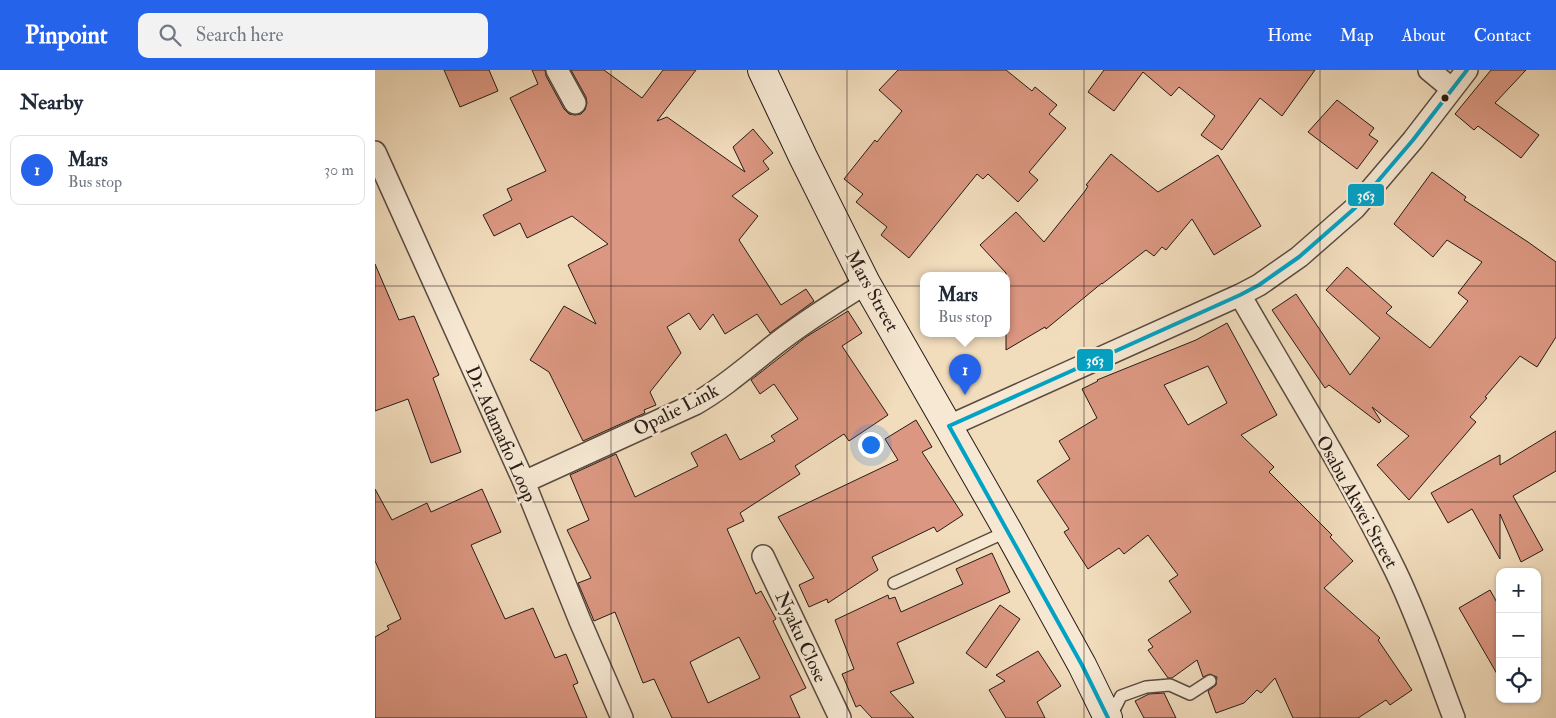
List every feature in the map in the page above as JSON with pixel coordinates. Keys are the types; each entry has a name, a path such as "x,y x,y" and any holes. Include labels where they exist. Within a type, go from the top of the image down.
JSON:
{"street":[{"path":"557,70 575,103"},
{"name":"Mars Street","path":"762,70 803,157 866,282 1008,531 1109,718"},
{"path":"1429,70 1452,89"},
{"path":"949,426 1240,296 1259,285 1299,257 1355,208 1413,140 1467,70"},
{"name":"Dr. Adamafio Loop","path":"375,152 524,482 580,621 622,718"},
{"name":"Opalie Link","path":"524,482 711,395 731,381 777,342 866,282"},
{"name":"Osabu Akwei Street","path":"1240,296 1366,513 1392,563 1418,622 1454,718"},
{"name":"Nyaku Close","path":"763,556 840,718"}],"lane":[{"path":"894,583 1008,531"},
{"path":"1109,718 1121,696 1146,687 1170,685 1190,694 1210,681"}],"building":[{"path":"444,70 489,70 498,91 460,107"},
{"path":"532,70 545,70 546,76 564,109 569,114 575,115 581,114 585,110 587,103 586,97 571,70 604,70 642,98 663,70 696,70 657,121 667,117 745,172 733,147 753,129 773,153 763,161 769,169 732,196 758,216 739,240 781,305 806,289 814,301 770,333 757,314 725,334 713,314 700,330 689,313 667,327 681,353 650,392 656,405 644,410 645,413 583,441 549,372 530,360 564,306 596,324 568,265 608,244 572,216 527,238 520,223 494,236 483,215 512,200 507,189 546,171 510,98 538,84"},
{"path":"898,70 1006,70 1032,91 1035,87 1057,105 1049,114 1066,128 1029,172 1038,180 1018,202 988,174 983,179 977,174 909,258 881,235 887,227 856,202 863,194 844,179 875,140 877,142 902,111 879,90"},
{"path":"1104,70 1315,70 1282,116 1260,98 1222,150 1201,135 1215,116 1179,87 1171,96 1143,72 1114,111 1088,92"},
{"path":"1491,70 1526,70 1495,103 1539,135 1521,158 1478,126 1474,130 1455,114"},
{"path":"1337,100 1374,128 1369,135 1378,141 1357,169 1308,132"},
{"path":"1111,154 1158,192 1218,155 1261,226 1214,255 1192,219 1166,250 1162,247 1154,256 1146,250 1046,329 1045,327 1006,350 1006,337 1010,337 1010,272 1005,272 980,245 1016,212 1044,242 1085,191 1088,186 1086,185"},
{"path":"1432,172 1466,197 1464,200 1556,262 1556,337 1537,367 1520,356 1470,417 1476,422 1409,500 1377,465 1409,436 1372,407 1381,421 1379,423 1329,385 1325,388 1272,310 1296,294 1350,375 1380,338 1326,290 1347,267 1392,307 1386,313 1430,348 1468,301 1458,293 1482,262 1447,240 1433,257 1394,224"},
{"path":"375,264 399,320 414,316 439,375 433,378 461,452 431,463 408,399 375,411"},
{"path":"848,311 862,333 842,346 888,415 849,441 844,434 795,466 800,474 740,513 744,521 727,529 756,594 761,591 776,619 773,621 806,688 790,696 800,718 672,718 654,679 643,683 615,612 594,621 578,583 591,578 567,530 589,520 570,475 616,454 635,497 698,466 691,453 726,434 740,460 775,441 771,436 798,419 774,384 760,394 751,380 806,337","holes":["739,637 760,678 708,703 690,662"]},
{"path":"1227,323 1277,415 1241,435 1274,467 1269,472 1332,535 1330,537 1353,561 1324,588 1380,638 1378,640 1412,690 1390,705 1386,700 1358,718 1293,718 1275,678 1261,693 1257,690 1244,703 1216,713 1208,691 1216,685 1217,677 1210,674 1203,677 1197,660 1172,678 1168,678 1148,650 1153,647 1148,640 1191,612 1169,581 1178,575 1148,535 1124,554 1119,548 1088,569 1064,532 1069,529 1037,481 1070,459 1059,441 1097,418 1082,389 1097,380 1196,340","holes":["1208,366 1227,403 1188,425 1164,385"]},
{"path":"916,420 932,447 922,452 963,515 937,532 934,527 872,557 878,570 828,603 827,599 809,607 799,585 814,578 778,517 898,460 885,439"},
{"path":"1556,431 1556,471 1513,496 1543,550 1521,562 1500,514 1500,559 1472,509 1448,523 1431,493 1500,455 1500,465"},
{"path":"375,489 392,520 427,503 431,512 482,489 501,532 471,545 505,619 533,608 555,658 566,654 578,683 573,685 587,718 375,718 375,637 389,629 387,626 401,619 375,561"},
{"path":"992,553 1010,592 897,643 914,683 890,692 914,718 872,718 860,705 856,707 842,674 854,669 835,620 888,595 889,599 895,597 901,612 963,584 956,569"},
{"path":"1490,590 1496,601 1496,672 1459,608"},
{"path":"1000,605 1020,619 986,668 966,653"},
{"path":"1038,651 1061,686 1037,702 1045,718 1006,718 989,690 1005,681 996,675"},
{"path":"1164,693 1176,718 1144,718 1135,701 1149,694"}],"transit line":[{"name":"363","path":"949,426 1259,285 1299,257 1355,208 1413,140 1467,70"},
{"name":"363","path":"949,426 1082,665 1108,718"}],"place":[{"name":"Mars","path":"965,395"}]}
